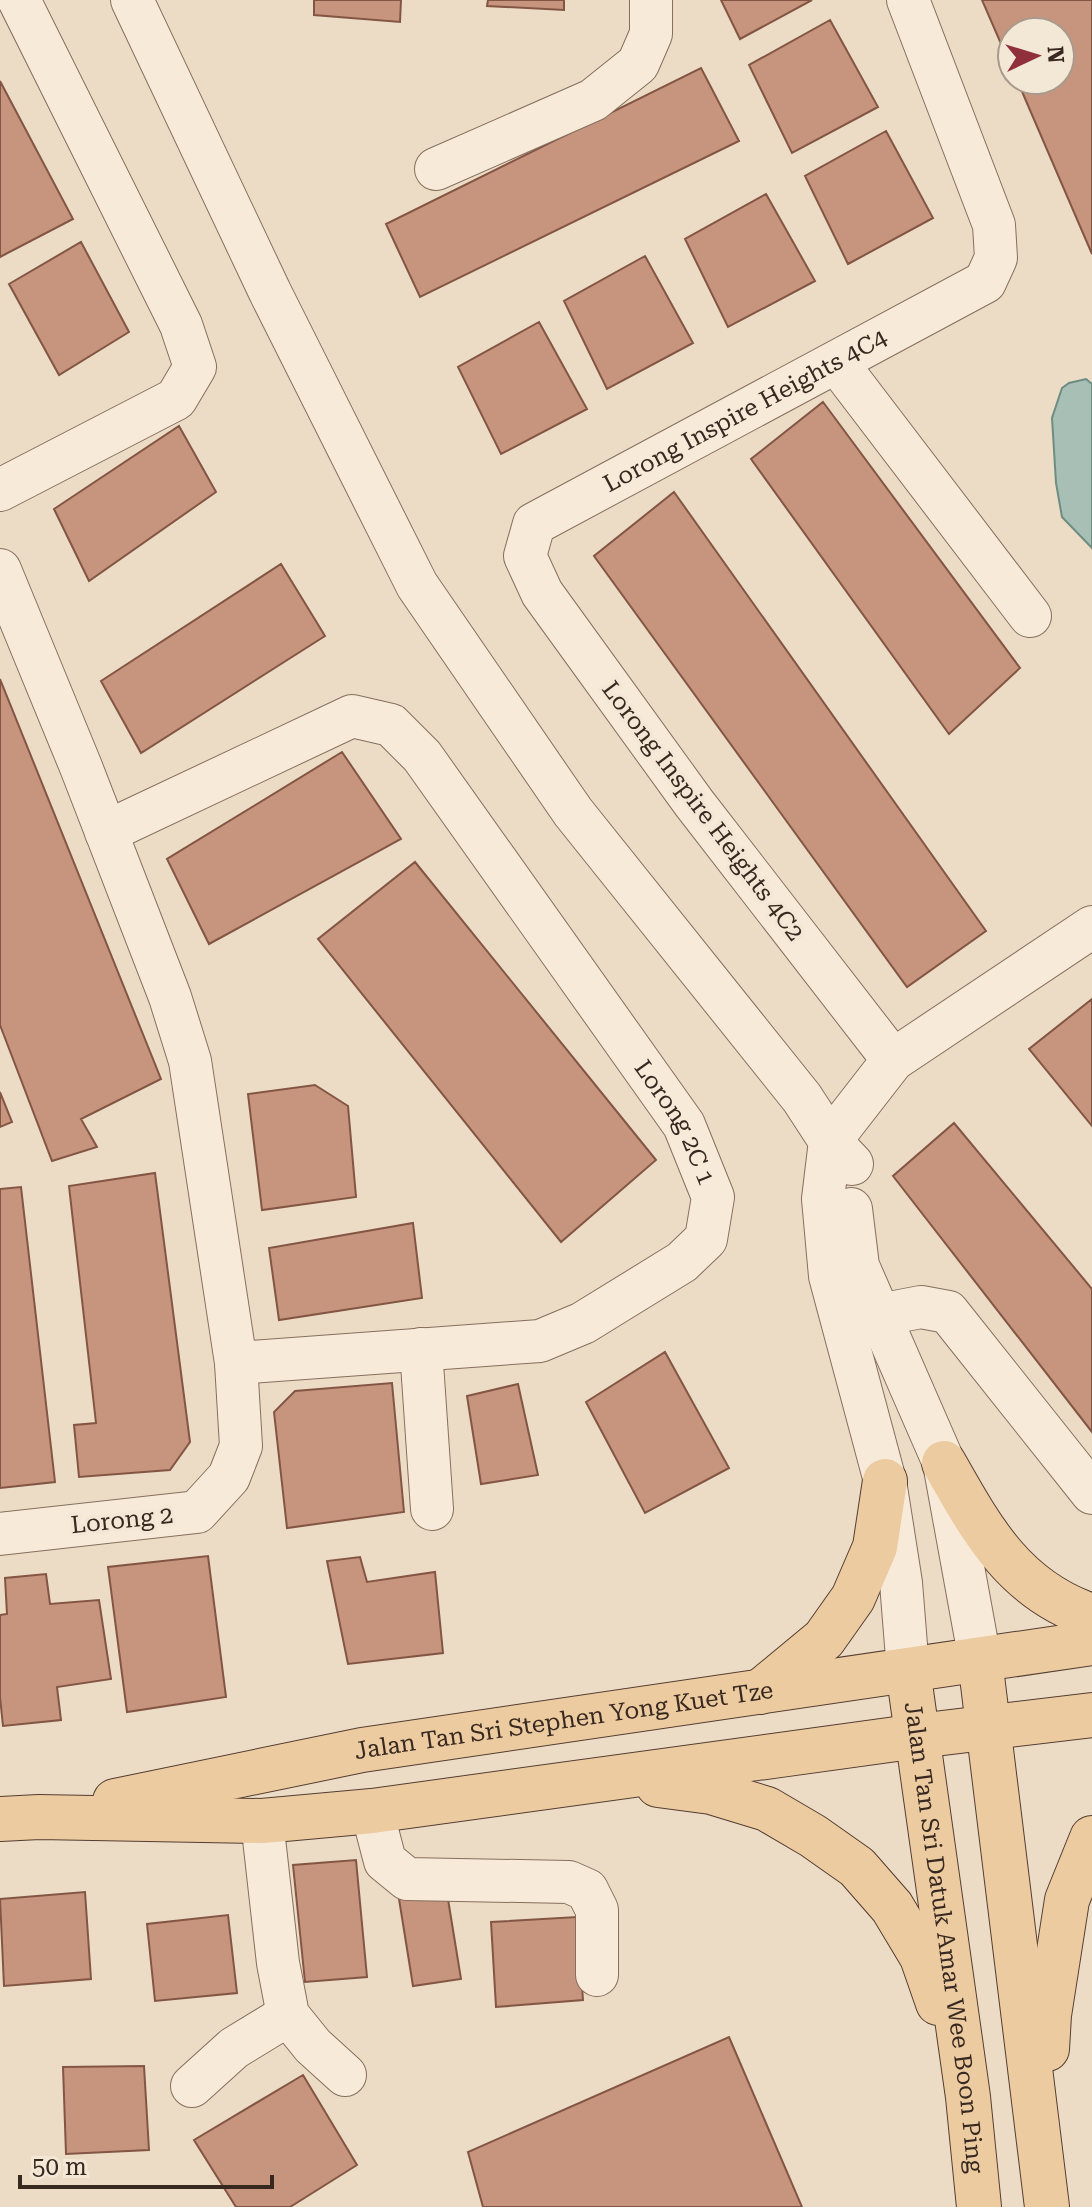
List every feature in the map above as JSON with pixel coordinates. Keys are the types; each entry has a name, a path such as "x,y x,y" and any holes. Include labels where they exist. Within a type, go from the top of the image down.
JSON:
{"main road":[{"path":"944,1463 974,1515 1004,1558 1045,1595 1092,1616"},
{"path":"760,1692 824,1639 853,1598 875,1547 885,1481"},
{"name":"Jalan Tan Sri Stephen Yong Kuet Tze","path":"19,1818 362,1750 1092,1643"},
{"path":"980,1660 1047,2207"},
{"name":"Jalan Tan Sri Datuk Amar Wee Boon Ping","path":"908,1670 968,2097 979,2207"},
{"name":"Jalan Tan Sri Stephen Yong Kuet Tze","path":"19,1818 262,1821 372,1811 1092,1715"},
{"path":"610,1778 711,1792 767,1809 857,1867 892,1907 922,1957 968,2097"},
{"path":"1041,2153 1049,2015 1058,1946 1067,1900 1092,1838"}],"street":[{"path":"0,490 176,399 195,367 181,325 19,0"},
{"path":"132,0 270,292 417,585 573,812 802,1098 841,1152 858,1266 944,1463 980,1660"},
{"path":"436,169 593,100 638,64 651,34 651,0"},
{"name":"Lorong Inspire Heights 4C4","path":"525,556 534,524 985,282 996,258 994,225 908,0"},
{"path":"837,363 1030,616"},
{"name":"Lorong Inspire Heights 4C2","path":"525,556 542,593 694,803 893,1060"},
{"path":"0,570 170,997 190,1061 236,1363"},
{"name":"Lorong 2C 1","path":"106,832 352,716 391,725 422,756 684,1125 713,1197 706,1239 682,1262 583,1323 540,1341 236,1363"},
{"path":"908,1670 901,1583 885,1481 830,1276 823,1199 841,1152 857,1137 893,1060 1092,927"},
{"path":"879,1315 921,1307 948,1312 1092,1493"},
{"path":"421,1349 432,1509"},
{"name":"Lorong 2","path":"0,1534 197,1512 229,1477 241,1446 236,1363"},
{"path":"372,1811 385,1861 407,1879 569,1882 587,1890 597,1910 597,1975"},
{"path":"262,1821 278,1963 288,2015 313,2046 345,2075"},
{"path":"192,2086 234,2048 288,2015"}],"shaded area":[{"path":"1086,379 1092,384 1092,548 1062,517 1056,483 1052,418 1062,388"}],"building":[{"path":"314,0 401,0 400,22 314,15"},
{"path":"488,0 564,0 564,10 487,6"},
{"path":"721,0 812,0 740,39"},
{"path":"982,0 1092,0 1092,254 1024,96 1076,96 1076,16 996,16 996,32"},
{"path":"830,20 878,107 792,153 749,65"},
{"path":"701,68 739,141 420,297 386,224"},
{"path":"0,81 73,219 0,257"},
{"path":"886,131 933,218 848,264 805,176"},
{"path":"766,194 815,281 728,327 685,239"},
{"path":"81,242 129,332 59,375 9,284"},
{"path":"645,256 693,343 607,389 564,301"},
{"path":"539,322 587,409 501,454 458,367"},
{"path":"823,402 1020,668 949,734 751,459"},
{"path":"179,426 216,492 89,581 54,509"},
{"path":"674,492 986,931 907,987 594,556"},
{"path":"281,564 325,636 141,753 101,681"},
{"path":"0,679 161,1079 81,1119 97,1147 52,1161 0,1025"},
{"path":"342,752 401,839 209,944 167,859"},
{"path":"415,862 656,1160 561,1242 318,939"},
{"path":"1092,999 1092,1126 1029,1049"},
{"path":"315,1085 348,1106 356,1197 262,1210 248,1094"},
{"path":"0,1092 12,1122 0,1127"},
{"path":"954,1123 1092,1289 1092,1432 893,1176"},
{"path":"155,1173 190,1442 170,1470 79,1477 74,1425 96,1423 69,1186"},
{"path":"21,1187 55,1482 0,1488 0,1189"},
{"path":"413,1223 422,1298 279,1320 269,1248"},
{"path":"665,1352 729,1468 645,1513 586,1402"},
{"path":"392,1383 404,1512 287,1528 274,1412 295,1391"},
{"path":"518,1384 538,1475 481,1484 467,1396"},
{"path":"208,1556 226,1697 127,1712 108,1567"},
{"path":"360,1557 367,1582 435,1572 443,1653 348,1664 327,1561"},
{"path":"46,1574 50,1604 99,1600 111,1679 57,1687 61,1720 3,1726 0,1615 7,1614 5,1578"},
{"path":"356,1860 367,1977 305,1982 293,1865"},
{"path":"85,1892 91,1979 4,1986 0,1899"},
{"path":"447,1893 461,1979 413,1986 399,1899"},
{"path":"228,1915 237,1993 155,2001 147,1924"},
{"path":"577,1917 583,2000 496,2007 491,1922"},
{"path":"729,2037 802,2207 483,2207 468,2152"},
{"path":"144,2066 149,2150 66,2154 63,2067"},
{"path":"303,2075 357,2165 290,2207 236,2207 194,2140"}]}
